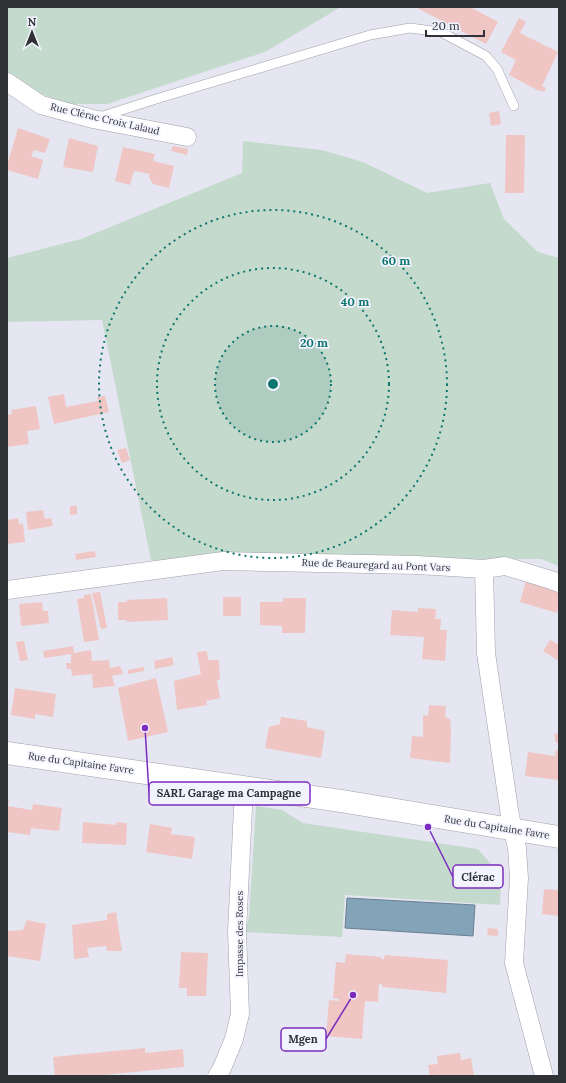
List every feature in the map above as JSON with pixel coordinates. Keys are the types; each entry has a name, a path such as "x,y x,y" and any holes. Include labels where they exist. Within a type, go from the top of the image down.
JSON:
{"street":[{"name":"Rue Clérac Croix Lalaud","path":"7,82 41,105 93,119 186,137"},
{"name":"Rue de Beauregard au Pont Vars","path":"7,590 223,561 417,565 484,569 504,566 551,580 559,584"},
{"path":"484,569 486,653 517,848 519,878 514,963 544,1076"},
{"name":"Rue du Capitaine Favre","path":"7,753 341,801 559,837"},
{"name":"Impasse des Roses","path":"217,1076 222,1068 234,1039 240,1014 237,932 244,787"}],"lane":[{"path":"93,119 370,35 410,28 441,32 486,56 497,69 514,106"}],"green space":[{"path":"7,7 341,7 265,52 107,104 70,104 35,92 7,73"},
{"path":"243,141 322,150 363,162 427,193 490,183 504,219 538,252 559,258 559,566 541,559 151,560 102,320 7,322 7,258 81,239 242,173"},
{"path":"256,806 282,810 303,823 478,849 501,876 500,905 345,895 342,937 244,932 249,917"}],"water":[{"path":"347,898 475,905 473,936 345,928"}],"building":[{"path":"415,7 470,7 498,22 486,44"},
{"path":"519,18 526,22 520,33 558,52 542,86 546,88 544,92 539,91 509,75 516,60 501,52"},
{"path":"499,111 501,124 491,126 489,113"},
{"path":"18,128 50,139 45,153 34,150 31,156 43,160 38,179 7,170"},
{"path":"506,135 525,135 524,193 505,193"},
{"path":"69,138 98,146 93,172 63,167"},
{"path":"173,146 188,149 187,155 171,151"},
{"path":"123,147 155,154 153,161 174,166 169,188 153,184 149,177 150,174 134,171 130,185 115,181"},
{"path":"64,394 66,407 98,401 97,397 105,396 109,412 54,424 48,397"},
{"path":"36,406 40,429 27,431 29,444 7,447 7,415 12,414 11,410"},
{"path":"126,448 130,460 122,463 117,450"},
{"path":"70,506 77,506 77,514 70,515"},
{"path":"43,510 45,519 51,518 53,526 28,530 26,512"},
{"path":"18,518 19,524 23,524 25,542 7,544 8,520"},
{"path":"95,551 96,557 76,560 75,554"},
{"path":"526,581 559,590 559,606 557,613 520,602"},
{"path":"100,592 107,628 101,629 92,593"},
{"path":"91,594 99,640 84,642 77,599 84,598 84,595"},
{"path":"223,597 241,597 241,616 223,616"},
{"path":"167,598 168,620 127,622 126,620 118,620 118,602 127,602 127,600"},
{"path":"283,598 306,598 305,633 282,633 282,626 260,625 260,602 283,602"},
{"path":"42,602 43,611 48,611 49,623 21,626 19,604"},
{"path":"418,608 436,609 435,619 441,619 440,630 447,630 445,661 422,659 424,637 390,635 392,610 418,612"},
{"path":"550,640 559,645 559,661 543,651"},
{"path":"24,641 28,660 20,661 16,642"},
{"path":"73,646 74,653 91,650 92,661 109,660 110,668 119,666 123,674 112,676 115,686 93,688 92,674 72,676 71,669 67,669 66,663 71,663 71,654 44,658 43,651"},
{"path":"207,651 208,660 219,660 220,679 217,680 220,698 206,701 207,705 177,710 174,681 201,674 197,652"},
{"path":"172,657 174,665 155,669 154,661"},
{"path":"144,667 144,671 128,674 128,670"},
{"path":"156,678 168,732 128,741 118,688"},
{"path":"15,688 56,694 53,717 35,714 35,719 11,715"},
{"path":"429,705 446,706 445,717 450,719 451,730 450,763 410,758 412,736 423,737 423,715 428,716"},
{"path":"281,717 307,721 307,727 325,731 321,758 265,748 269,727 280,724"},
{"path":"559,733 559,743 556,743 554,734"},
{"path":"556,750 559,750 559,780 525,776 528,752 555,756"},
{"path":"7,800 9,800 8,806 32,810 33,804 62,808 59,831 31,828 30,835 7,832"},
{"path":"83,822 117,825 116,822 127,823 126,845 82,843"},
{"path":"150,824 172,828 171,834 195,837 192,859 146,852"},
{"path":"544,889 559,890 559,916 542,914"},
{"path":"116,912 122,951 107,951 106,946 87,948 89,957 74,959 72,925 107,920 107,914"},
{"path":"27,920 46,924 40,961 7,956 7,931 23,930"},
{"path":"488,928 498,929 498,936 487,935"},
{"path":"181,952 208,953 206,996 187,996 187,988 179,988"},
{"path":"346,954 381,957 381,959 384,959 385,955 448,960 446,993 382,987 382,984 379,984 378,1002 365,1001 362,1039 326,1036 329,1000 339,1001 339,999 333,998 336,962 345,963"},
{"path":"145,1048 145,1053 183,1049 184,1067 94,1076 55,1076 53,1057"},
{"path":"460,1053 461,1060 471,1058 474,1076 430,1076 428,1065 438,1064 437,1056"}],"place":[{"name":"SARL Garage ma Campagne","path":"145,728"},
{"name":"Clérac","path":"428,827"},
{"name":"Mgen","path":"353,995"}]}
